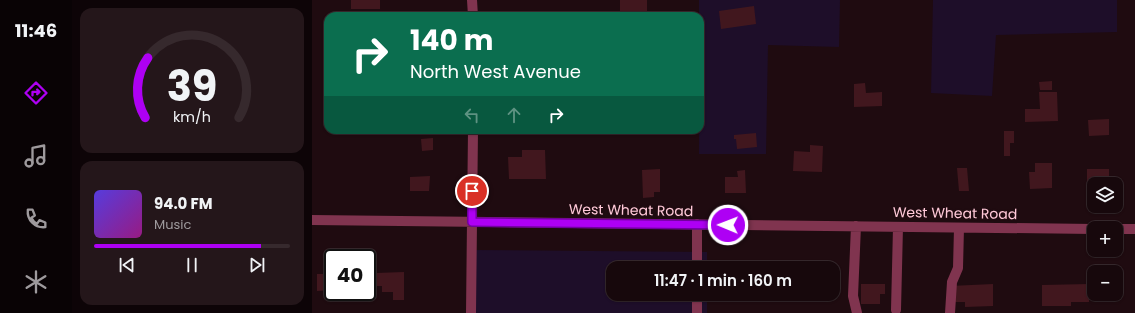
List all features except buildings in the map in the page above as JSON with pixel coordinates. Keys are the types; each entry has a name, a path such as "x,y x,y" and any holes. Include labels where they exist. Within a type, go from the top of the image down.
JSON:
{"street":[{"path":"472,0 473,12"},
{"path":"471,313 472,134"},
{"name":"West Wheat Road","path":"312,220 1087,229"},
{"path":"697,224 697,261"},
{"path":"856,226 853,296 857,313"},
{"path":"895,312 898,227"},
{"path":"950,313 952,282 958,268 959,228"},
{"path":"1123,229 1135,229"},
{"path":"697,301 697,313"}],"shaded area":[{"path":"699,0 840,0 839,47 768,45 766,154 699,154 699,134 704,134 704,12 699,12"},
{"path":"933,0 1117,0 1117,32 996,35 992,96 931,93"},
{"path":"469,250 707,252 707,261 606,261 606,301 707,301 707,313 469,313"}],"route":[{"path":"472,191 472,222 728,225"}]}
